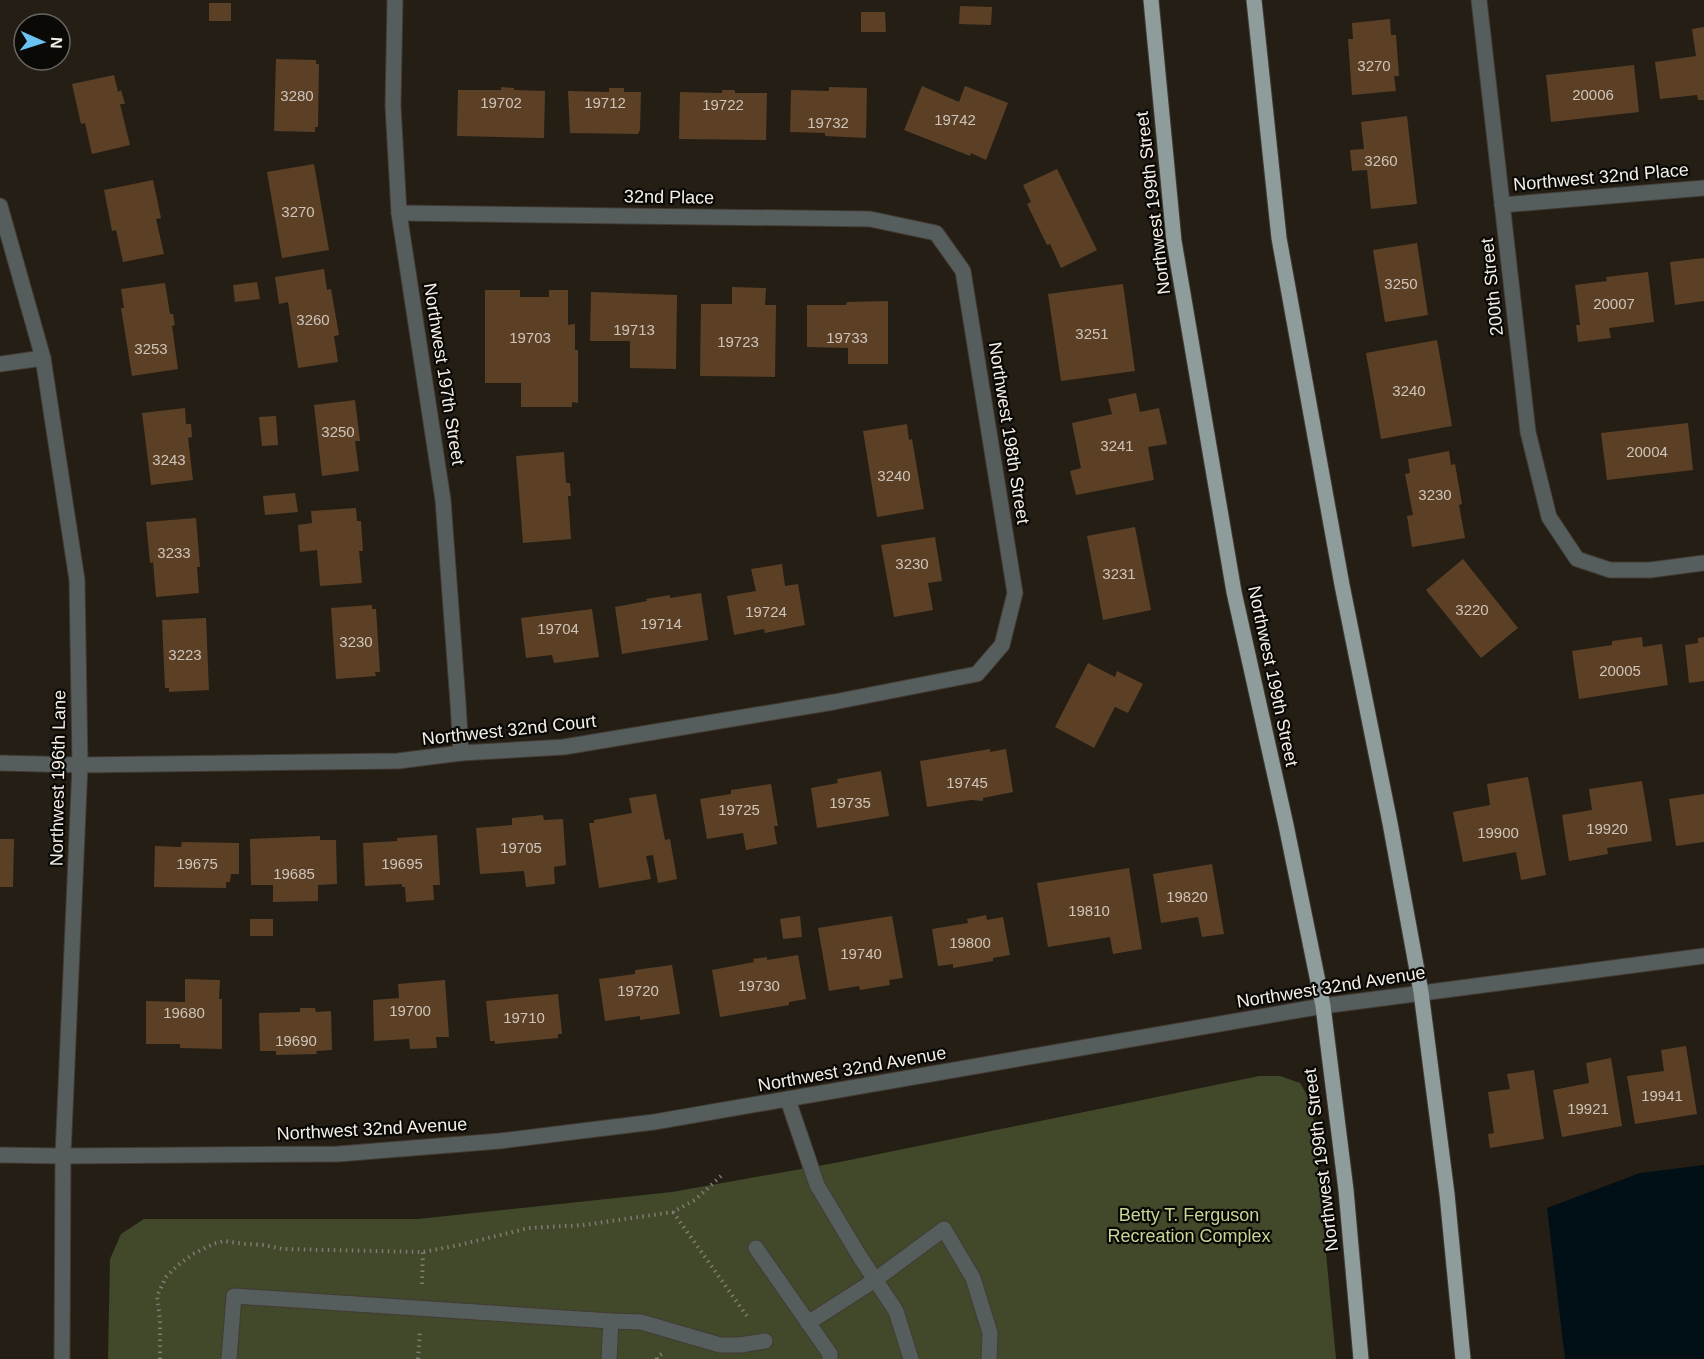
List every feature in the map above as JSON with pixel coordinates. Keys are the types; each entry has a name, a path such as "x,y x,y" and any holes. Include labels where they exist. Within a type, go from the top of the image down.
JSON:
{"main road":[{"name":"Northwest 199th Street","path":"1151,0 1174,241 1234,592 1286,825 1323,1006 1346,1190 1361,1359"},
{"path":"1254,0 1279,238 1342,585 1421,992 1447,1194 1463,1359"}],"street":[{"name":"Northwest 197th Street","path":"395,0 393,106 399,213 443,500 460,753"},
{"name":"200th Street","path":"1479,0 1528,432 1549,517 1577,559 1610,570 1650,570 1704,563"},
{"name":"Northwest 32nd Place","path":"1502,205 1704,188"},
{"name":"Northwest 196th Lane","path":"0,206 43,358 77,580 80,765 63,1156 62,1359"},
{"name":"32nd Place","path":"399,213 870,219 936,233"},
{"name":"Northwest 198th Street","path":"936,233 963,271 1015,593 1002,645"},
{"path":"0,364 43,358"},
{"name":"Northwest 32nd Court","path":"0,763 80,765 398,761 460,753 564,747 834,702 977,674 1002,645"},
{"name":"Northwest 32nd Avenue","path":"0,1155 338,1154 501,1142 654,1122 788,1100 1323,1006 1704,956"},
{"path":"788,1100 816,1185 896,1311 911,1359"},
{"path":"808,1323 875,1280 944,1230 973,1278 990,1333 989,1359"},
{"path":"756,1248 830,1354 830,1359"},
{"path":"229,1359 234,1296 641,1322 720,1345 765,1341"},
{"path":"609,1359 611,1321"}],"path":[{"path":"160,1359 160,1320 157,1296 166,1277 178,1265 213,1244 224,1241 282,1249 423,1252 529,1228 584,1225 674,1212 694,1200 721,1176"},
{"path":"674,1212 753,1325"},
{"path":"422,1289 423,1252"},
{"path":"418,1359 420,1330"}],"green space":[{"name":"Betty T. Ferguson Recreation Complex","path":"1259,1076 1280,1076 1300,1083 1312,1104 1336,1359 108,1359 110,1259 121,1234 144,1219 418,1219 672,1192 840,1162"}],"shaded area":[{"path":"1704,1165 1704,1359 1565,1359 1547,1208 1640,1173"}],"building":[{"path":"209,3 231,3 231,21 209,21"},
{"path":"960,6 992,7 991,25 959,24"},
{"path":"861,12 885,12 886,32 861,32"},
{"path":"1390,19 1391,35 1396,35 1399,76 1394,76 1396,91 1352,95 1348,39 1353,39 1352,23"},
{"path":"1704,27 1704,100 1698,100 1697,95 1660,99 1655,62 1696,56 1692,29"},
{"path":"276,59 316,60 316,64 319,64 318,127 315,127 315,132 274,131"},
{"path":"1634,65 1639,112 1551,122 1546,75"},
{"path":"114,75 118,92 121,90 125,104 120,104 130,145 92,154 85,123 81,124 72,84"},
{"path":"922,86 959,102 965,86 1008,103 986,160 904,130"},
{"path":"501,87 514,88 514,90 545,91 544,138 457,136 458,90 501,90"},
{"path":"829,87 867,88 866,138 790,132 791,90 829,91"},
{"path":"609,88 624,88 624,92 641,92 638,134 570,133 568,91 609,92"},
{"path":"722,90 735,90 735,93 767,93 766,140 679,139 680,92 722,93"},
{"path":"1407,116 1417,204 1371,209 1367,170 1352,171 1350,150 1364,149 1361,122"},
{"path":"314,164 329,250 282,258 267,172"},
{"path":"1057,169 1097,250 1061,268 1027,204 1031,202 1023,185"},
{"path":"153,180 161,218 156,219 164,254 123,262 116,230 112,231 104,190"},
{"path":"1417,243 1428,315 1385,322 1373,250"},
{"path":"1704,258 1704,301 1675,305 1670,262"},
{"path":"324,269 327,290 331,289 339,335 334,336 338,362 298,368 288,302 279,304 275,277"},
{"path":"1648,272 1654,322 1609,328 1611,338 1578,342 1576,325 1580,325 1575,285 1607,281 1606,277"},
{"path":"257,282 260,299 235,302 233,285"},
{"path":"165,283 170,314 173,314 175,325 172,326 178,369 132,376 121,308 124,308 121,289"},
{"path":"1123,284 1135,371 1061,381 1048,294"},
{"path":"732,287 766,288 765,305 776,305 775,377 700,376 701,304 732,304"},
{"path":"485,290 520,290 520,297 549,297 549,290 568,290 568,325 575,324 575,350 578,350 578,403 572,402 572,407 521,407 521,383 485,383"},
{"path":"591,292 677,295 676,369 630,368 630,341 590,341"},
{"path":"888,301 888,364 848,364 848,348 807,347 807,305 846,305 847,302"},
{"path":"1437,340 1452,426 1381,439 1366,353"},
{"path":"1136,393 1140,412 1159,408 1167,444 1148,447 1154,480 1076,495 1070,471 1081,468 1072,423 1112,414 1108,399"},
{"path":"355,400 360,441 355,441 359,471 322,476 314,405"},
{"path":"185,408 186,424 191,424 192,437 188,438 193,480 151,485 142,413"},
{"path":"276,416 278,445 262,446 259,417"},
{"path":"1688,423 1693,470 1607,480 1601,433"},
{"path":"907,424 909,440 912,439 924,509 877,517 863,431"},
{"path":"1449,451 1451,465 1455,464 1465,538 1412,547 1407,516 1413,515 1405,474 1410,473 1408,459"},
{"path":"564,452 566,483 570,483 571,496 568,496 571,539 523,543 516,456"},
{"path":"295,493 298,512 265,515 263,496"},
{"path":"356,508 357,521 361,521 363,551 359,551 362,583 320,586 317,550 300,552 298,525 312,523 311,511"},
{"path":"196,518 200,567 197,567 199,593 156,597 146,522"},
{"path":"1135,527 1151,610 1103,620 1087,536"},
{"path":"935,537 942,581 928,583 933,610 894,617 881,545"},
{"path":"1463,559 1518,628 1481,658 1426,590"},
{"path":"782,564 785,586 798,584 805,625 765,633 764,629 734,635 727,596 756,591 751,569"},
{"path":"701,593 708,640 622,654 615,607 670,595 670,598"},
{"path":"372,605 372,609 376,609 380,672 375,672 376,676 336,679 331,608"},
{"path":"592,609 599,657 554,663 552,655 526,658 521,618"},
{"path":"206,618 209,690 169,692 169,688 165,688 162,620"},
{"path":"1642,637 1643,647 1662,644 1668,685 1579,699 1572,651 1612,645 1612,641"},
{"path":"1704,637 1704,681 1689,683 1685,645 1698,643 1698,638"},
{"path":"1088,663 1115,677 1117,671 1143,684 1128,713 1115,707 1094,748 1055,727"},
{"path":"990,749 990,752 1006,749 1013,792 983,798 983,801 971,800 927,807 920,761"},
{"path":"881,771 889,816 817,828 811,788 838,783 837,779"},
{"path":"1528,777 1546,875 1521,880 1516,852 1463,862 1453,812 1490,805 1487,784"},
{"path":"1642,781 1652,841 1607,848 1608,854 1569,861 1562,815 1592,810 1589,789"},
{"path":"771,784 778,826 774,826 777,844 746,850 743,833 707,839 700,799 731,794 731,790"},
{"path":"656,794 665,840 670,839 677,879 658,883 653,855 646,856 651,879 599,888 589,823 632,813 629,798"},
{"path":"1704,794 1704,842 1676,846 1669,799"},
{"path":"543,815 544,820 563,819 566,865 554,867 555,884 526,887 524,871 480,874 476,828 512,825 512,818"},
{"path":"437,835 440,885 433,885 434,900 406,902 405,887 402,887 402,884 365,886 363,843"},
{"path":"320,836 320,840 336,840 337,884 318,885 318,901 273,902 273,885 251,885 250,839"},
{"path":"0,839 14,839 13,887 0,887"},
{"path":"182,842 239,843 239,874 231,874 230,882 226,882 226,888 154,887 155,846 181,847"},
{"path":"1212,864 1224,934 1202,937 1198,917 1161,923 1153,874"},
{"path":"1129,868 1142,949 1113,954 1110,937 1048,947 1037,883"},
{"path":"986,915 987,920 1003,917 1010,955 993,958 993,961 953,968 953,964 938,966 932,929 968,923 967,919"},
{"path":"800,916 802,937 783,939 780,919"},
{"path":"892,916 903,978 889,980 890,985 860,990 859,986 829,991 818,928"},
{"path":"250,919 273,919 273,936 250,936"},
{"path":"798,955 806,999 789,1002 789,1005 720,1017 712,970 754,962 753,959 767,957 767,960"},
{"path":"672,965 680,1014 640,1020 640,1016 605,1021 599,979 635,974 635,970"},
{"path":"185,979 220,980 222,1049 180,1048 180,1044 146,1044 146,1001 185,1002"},
{"path":"445,980 449,1037 436,1037 437,1048 410,1049 409,1039 374,1041 373,1000 399,998 398,984"},
{"path":"558,994 562,1034 558,1034 558,1038 495,1044 495,1041 490,1041 486,1001"},
{"path":"300,1008 315,1008 316,1012 331,1011 332,1050 316,1051 317,1054 276,1055 276,1051 260,1051 259,1013 300,1012"},
{"path":"1686,1046 1697,1114 1635,1124 1627,1076 1664,1071 1661,1050"},
{"path":"1611,1058 1622,1126 1562,1137 1553,1090 1589,1083 1586,1063"},
{"path":"1534,1070 1544,1139 1490,1148 1488,1134 1494,1133 1488,1092 1510,1089 1507,1074"}]}
